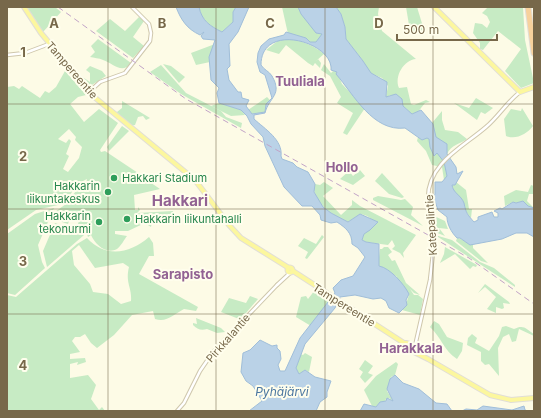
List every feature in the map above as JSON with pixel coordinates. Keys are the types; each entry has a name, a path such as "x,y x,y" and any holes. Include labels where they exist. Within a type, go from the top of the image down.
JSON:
{"highway":[{"path":"529,7 534,53"}],"main road":[{"name":"Tampereentie","path":"24,7 32,22 48,43 89,92 195,180 238,236 290,271 412,347 428,359 490,395 511,400 534,398"},
{"path":"434,7 520,92"},
{"name":"Katepalintie","path":"520,92 534,87"}],"street":[{"path":"89,92 100,82 125,73 150,41 151,30 149,24 132,7"},
{"path":"7,55 25,53 48,43"},
{"name":"Katepalintie","path":"412,347 416,339 430,280 434,245 428,201 428,189 433,176 441,164 452,153 490,124 520,92"},
{"name":"Pirkkalantie","path":"177,411 184,403 200,371 213,352 290,271"}],"green space":[{"path":"26,7 55,7 61,12 43,32 35,24"},
{"path":"199,7 236,7 233,12 233,22 222,32 214,28 204,19"},
{"path":"282,7 298,7 301,14 322,33 321,37 316,42 310,42 306,38 288,34"},
{"path":"336,7 379,7 378,14 382,31 416,59 408,62 401,69 398,79 399,88 407,87 411,104 414,105 426,100 430,102 425,103 417,113 412,114 391,95 386,97 388,86 382,78 370,73 363,61 346,39 345,27 341,14"},
{"path":"406,7 417,7 424,30 410,31"},
{"path":"488,7 523,7 525,40 534,83 521,88 505,71 521,49 498,31 483,50 480,49 480,43 473,33 475,23 482,24 487,28 490,22 487,16 482,13"},
{"path":"139,17 144,21 133,37 144,46 133,58 96,31 110,19 125,31"},
{"path":"288,38 298,40 316,48 324,54 318,59 321,63 320,68 315,63 313,66 308,63 286,45 279,54 266,50 280,39"},
{"path":"98,39 131,63 124,68 121,68 107,61 90,57 95,52 91,46"},
{"path":"215,44 209,57 210,62 196,65 191,53"},
{"path":"163,64 171,66 185,77 179,83"},
{"path":"324,64 331,73 333,71 337,72 342,84 365,108 347,135 343,133 353,113 337,103 341,97 330,76 321,70"},
{"path":"161,65 186,93 221,111 226,117 242,123 241,128 181,94 150,72"},
{"path":"90,66 102,71 106,76 87,88 79,80 81,76 90,82 90,73 86,70"},
{"path":"65,71 86,95 78,97 70,104 84,122 99,109 118,123 100,150 101,152 105,151 160,189 134,195 135,210 138,210 138,207 140,210 137,213 173,211 174,216 152,222 151,227 145,223 128,231 115,231 115,234 127,236 117,249 109,251 105,250 95,242 91,235 88,237 85,228 77,227 80,218 70,218 68,224 53,219 52,214 66,204 79,187 86,184 87,179 79,183 69,196 58,205 36,210 7,230 7,87 14,86 19,89 22,86 40,98 45,91 49,93 56,87","holes":["69,129 76,137 75,140 82,147 79,158 68,172 63,169 69,156 66,154 71,141 69,139 66,143 58,139"]},
{"path":"267,97 270,100 266,104 265,112 252,114 248,110"},
{"path":"476,98 493,108 485,114 481,112 477,120 454,103 469,108"},
{"path":"122,101 150,118 146,120 143,116 138,117 135,125 130,126 112,111 117,112 122,108"},
{"path":"219,103 241,110 245,115 231,116 211,106"},
{"path":"522,108 533,126 528,132 521,136 506,136 504,119 511,109 521,111"},
{"path":"442,111 442,120 445,130 458,132 467,139 453,147 447,154 456,167 457,174 452,179 444,180 442,167 432,165 426,151 417,141 418,137 434,132 432,123"},
{"path":"122,126 129,131 109,151 107,147"},
{"path":"360,170 365,176 353,185 340,179 349,171 353,176"},
{"path":"382,173 404,197 402,198 389,194 375,181"},
{"path":"324,182 333,188 323,196 341,215 352,205 352,200 360,206 416,235 403,253 404,258 400,253 392,249 395,246 392,240 388,245 366,242 362,240 364,234 375,225 369,217 360,214 348,222 327,210 319,202 314,190 315,184 320,185"},
{"path":"456,182 466,190 469,209 472,209 471,218 464,209 463,202 454,191 452,185"},
{"path":"531,185 534,186 534,194 529,194 527,201 534,208 527,206 523,201 516,203 513,202 505,206 504,196 516,190 528,192"},
{"path":"378,196 401,200 405,199 413,207 411,215 423,226 373,200 373,198"},
{"path":"54,208 38,245 45,268 15,295 7,293 7,234 35,214"},
{"path":"432,215 445,221 448,229 439,228 445,236 435,232"},
{"path":"55,223 78,231 84,235 47,267 43,251"},
{"path":"322,235 324,237 307,259 305,258 308,252 298,246 304,238 316,244"},
{"path":"435,235 452,240 480,262 494,268 515,285 515,287"},
{"path":"149,237 153,243 154,256 149,256 139,274 198,307 196,311 184,309 163,320 155,319 153,311 132,315 114,335 97,348 91,343 85,334 80,337 75,337 72,341 80,352 70,354 70,359 85,358 86,362 77,365 78,362 70,364 70,378 88,375 96,385 91,399 99,410 102,407 105,411 7,411 7,295 16,297 77,244 87,238 102,249 110,251 126,250 142,243","holes":["79,245 95,268 123,263 129,267 128,281 131,292 131,301 121,304 108,294 93,292 90,284 74,265 72,251"]},
{"path":"457,238 473,244 473,248 488,263 481,261 456,241"},
{"path":"388,247 392,252 388,255 392,261 395,260 406,283 420,295 414,293 410,289 414,295 418,295 423,299 420,315 402,310 405,307 409,295 396,276 378,265 380,249"},
{"path":"445,247 477,265 476,267 473,266 470,269 455,254 440,263"},
{"path":"485,284 510,304 503,303 504,308 502,309 496,307 496,313 487,309 496,297 485,287 478,293"},
{"path":"315,290 331,300 311,326 296,317 301,297 306,296 308,299"},
{"path":"250,296 258,299 239,319 221,312 229,298 246,303"},
{"path":"196,318 221,328 225,332 217,333 207,329 198,329 193,325 193,323 197,324"},
{"path":"434,321 439,324 447,337 463,343 462,351 457,359 445,348 430,327"},
{"path":"506,326 514,329 523,327 534,334 534,336 519,329 516,341 512,342 509,334 503,337 498,348 499,376 489,364 485,365 481,361 481,352 467,345 468,338 472,334 477,338 475,343 489,351 499,336 502,327"},
{"path":"305,353 312,357 309,372 305,370 299,374 296,368 300,354 303,355"},
{"path":"365,360 373,366 368,373 373,375 365,383 360,377 363,372 359,369"},
{"path":"396,362 398,364 395,375 391,377 387,391 393,401 389,398 386,399 385,402 380,402 376,407 372,406 364,390 376,376"}],"water":[{"name":"Pyhäjärvi","path":"176,7 199,7 204,19 214,28 222,32 233,22 233,12 236,7 249,7 238,32 229,44 230,66 227,69 229,80 238,92 241,92 242,98 249,100 246,106 252,114 265,112 266,104 272,98 265,75 260,72 257,62 258,53 261,46 269,39 284,35 286,32 306,38 310,42 316,42 322,34 316,33 301,14 298,7 336,7 341,14 345,27 346,39 371,73 387,82 386,97 396,94 402,99 403,106 412,114 421,110 433,124 436,137 447,144 447,154 456,167 457,174 463,171 455,185 452,185 453,188 463,200 467,213 474,222 478,220 478,217 492,212 494,217 498,217 498,213 494,211 500,208 502,209 513,202 516,203 523,201 528,206 534,208 534,237 527,233 516,233 502,239 470,245 460,238 457,238 450,228 447,217 438,210 435,201 432,200 435,194 435,182 442,182 447,176 444,162 437,153 434,156 430,147 429,139 427,138 422,140 405,128 394,128 383,124 374,118 357,101 336,74 337,72 331,70 329,60 321,51 297,40 284,40 272,43 264,51 261,65 272,76 275,82 276,92 265,113 254,115 254,119 276,140 281,150 282,159 293,163 297,167 308,172 315,184 314,192 323,207 348,222 360,214 378,222 364,234 362,240 379,244 379,266 388,270 396,277 409,294 406,300 407,305 399,313 389,308 386,301 381,298 373,299 355,295 340,297 335,308 305,344 296,368 299,374 305,370 315,377 331,381 327,392 327,397 320,402 316,411 249,411 262,401 253,386 246,381 241,372 243,353 250,350 260,340 272,346 277,345 277,348 280,351 281,359 278,365 280,371 285,371 300,338 335,293 333,288 341,280 353,276 365,257 358,248 352,244 350,234 343,226 337,222 331,223 321,220 320,215 312,206 302,206 284,187 265,146 263,137 251,124 247,116 241,110 219,103 217,93 219,88 211,80 209,57 215,40 203,39 201,36 204,32 200,35 191,30 182,20"},
{"path":"395,375 403,383 419,389 436,403 447,404 452,411 360,411 364,404 376,407 380,402 386,401 387,398 393,401 387,389 390,379"},
{"path":"483,406 512,410 524,406 525,410 528,411 462,411 466,409 477,410"}],"railway":[{"path":"58,7 186,99 469,258 534,304"}],"place":[{"name":"Hakkari Stadium","path":"114,178"},
{"name":"Hakkarin liikuntakeskus","path":"108,192"},
{"name":"Hakkarin liikuntahalli","path":"127,219"},
{"name":"Hakkarin tekonurmi","path":"99,222"}],"district":[{"name":"Tuuliala","path":"300,81"},
{"name":"Hollo","path":"342,167"},
{"name":"Hakkari","path":"180,200"},
{"name":"Sarapisto","path":"183,274"},
{"name":"Harakkala","path":"411,348"}]}
